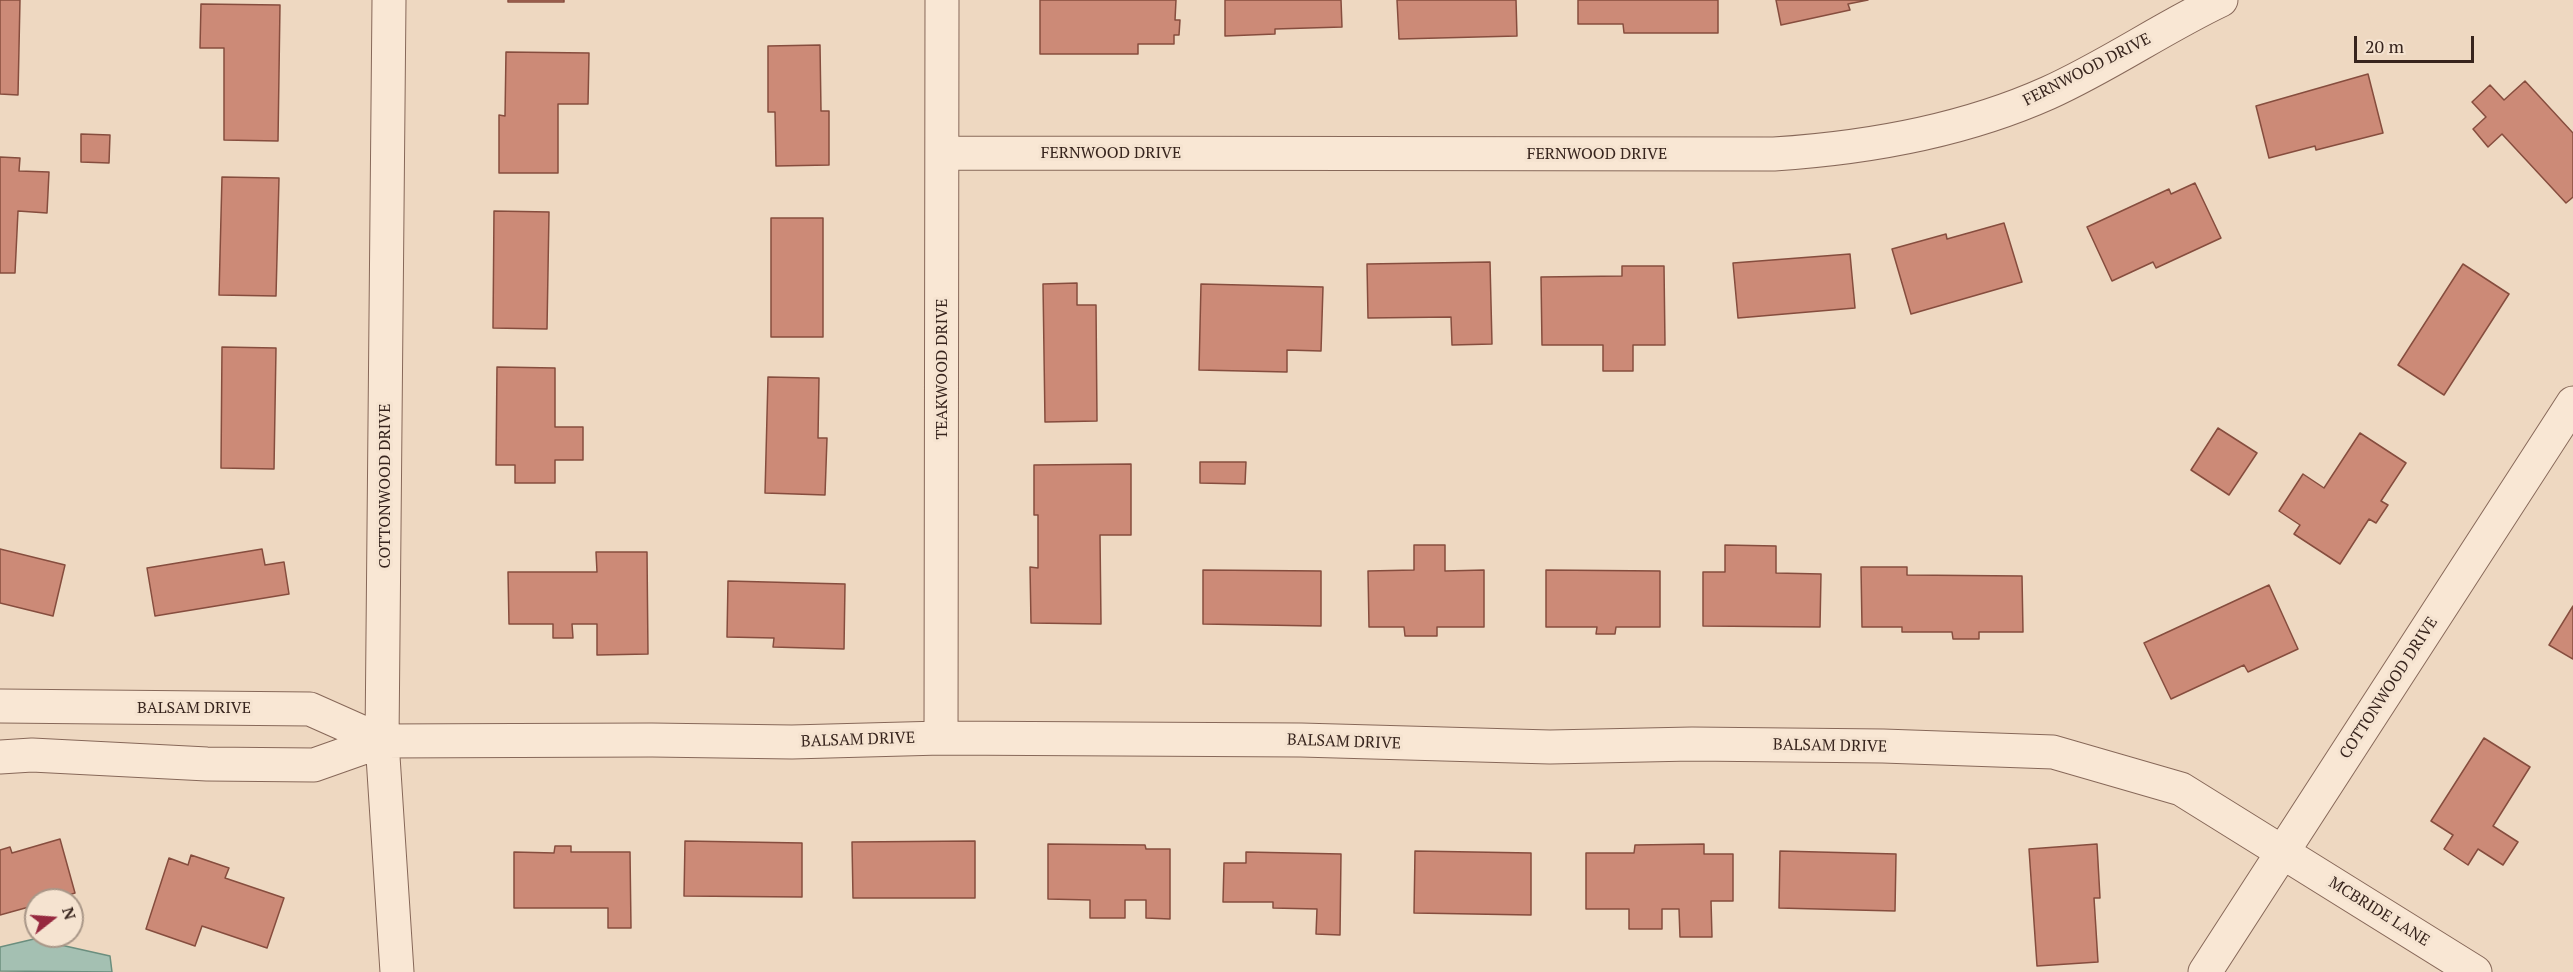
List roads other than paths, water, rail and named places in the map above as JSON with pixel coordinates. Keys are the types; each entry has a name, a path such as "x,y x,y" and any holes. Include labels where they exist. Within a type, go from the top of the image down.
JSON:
{"street":[{"name":"COTTONWOOD DRIVE","path":"389,0 382,741 397,972"},
{"name":"TEAKWOOD DRIVE","path":"941,738 942,0"},
{"name":"FERNWOOD DRIVE","path":"942,153 1774,154 1810,152 1893,140 2005,111 2049,92 2221,0"},
{"name":"COTTONWOOD DRIVE","path":"2205,972 2573,403"},
{"name":"BALSAM DRIVE","path":"0,706 310,709 382,741"},
{"name":"BALSAM DRIVE","path":"0,757 32,755 207,764 314,765 382,741 792,742 941,738 1301,740 1550,747 1692,744 1883,746 2053,752 2181,789 2282,852"},
{"name":"MCBRIDE LANE","path":"2282,852 2475,972"}]}
